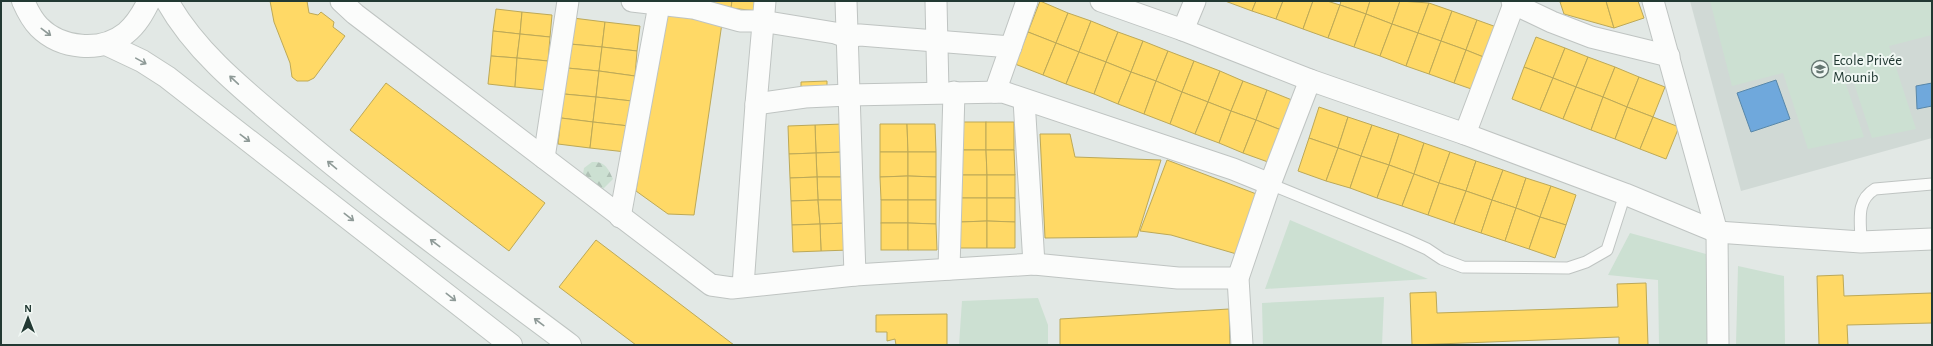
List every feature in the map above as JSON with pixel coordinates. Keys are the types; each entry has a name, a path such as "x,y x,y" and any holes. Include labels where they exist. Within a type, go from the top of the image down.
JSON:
{"street":[{"path":"23,1 28,13 39,27 53,38 70,44 88,47 106,44 126,34 141,18 149,1"},
{"path":"167,1 175,15 202,50 256,101 345,175 570,345"},
{"path":"341,1 620,217 711,285 732,288 855,275 1034,264 1178,278 1238,278"},
{"path":"544,158 568,1"},
{"path":"632,1 693,8 740,21 762,22 835,33 846,37 860,35 1011,47"},
{"path":"743,286 762,22 765,1"},
{"path":"846,1 855,275"},
{"path":"936,1 936,41 946,92 949,269"},
{"path":"995,92 1027,1"},
{"path":"1101,1 1183,30 1310,80 1465,134 1625,194 1717,232 1861,242 1932,239"},
{"path":"1183,30 1195,1"},
{"path":"1654,1 1717,232 1718,345"},
{"path":"1465,134 1513,2 1552,22 1591,37 1669,56"},
{"path":"620,217 659,5"},
{"path":"106,44 142,61 167,77 511,345"},
{"path":"1242,345 1238,278 1270,184 1310,80"},
{"path":"756,104 805,97 946,92 1003,92 1233,169 1270,184"},
{"path":"1024,100 1034,264"}],"lane":[{"path":"1270,184 1427,249 1442,259 1464,267 1551,269 1568,268 1586,262 1607,250 1625,194"},
{"path":"1861,242 1860,210 1862,201 1867,194 1875,189 1932,184"}],"shaded area":[{"name":"Ecole Privée Mounib","path":"1690,1 1932,1 1932,138 1741,191"}],"green space":[{"path":"1710,1 1932,1 1932,35 1889,46 1916,129 1872,138 1846,59 1863,53 1808,67 1838,61 1864,137 1808,149 1783,73 1732,86"},
{"path":"592,162 600,163 606,166 613,179 602,190 582,180 584,168"},
{"path":"1290,220 1428,279 1265,289"},
{"path":"1630,233 1706,254 1708,345 1659,345 1658,280 1608,275"},
{"path":"1738,266 1784,276 1785,345 1736,345"},
{"path":"1384,297 1382,345 1263,345 1262,303"},
{"path":"1038,298 1048,325 1048,345 959,345 962,301"}],"building: Homes":[{"path":"270,1 307,1 309,13 318,15 321,12 334,22 333,27 345,36 314,78 308,81 297,81 292,77 290,63 274,22"},
{"path":"707,1 732,1 731,8 707,4"},
{"path":"732,1 759,1 757,11 731,8"},
{"path":"1040,1 1068,13 1056,43 1028,32"},
{"path":"1225,1 1256,1 1252,11"},
{"path":"1256,1 1283,1 1276,19 1252,11"},
{"path":"1283,1 1313,1 1303,29 1276,19"},
{"path":"1313,1 1327,1 1340,5 1328,38 1303,29"},
{"path":"1341,1 1370,1 1366,14 1340,5"},
{"path":"1370,1 1400,1 1392,24 1366,14"},
{"path":"1400,1 1429,3 1418,33 1392,24"},
{"path":"1606,1 1614,28 1564,14 1560,2"},
{"path":"1606,1 1638,1 1644,18 1614,28"},
{"path":"1429,3 1452,11 1441,41 1418,33"},
{"path":"1340,5 1366,14 1354,47 1328,38"},
{"path":"496,9 522,12 520,34 493,31"},
{"path":"1452,11 1477,20 1466,50 1441,41"},
{"path":"522,12 552,15 550,37 520,34"},
{"path":"1068,13 1091,21 1079,52 1056,43"},
{"path":"660,14 722,23 694,215 668,214 636,191"},
{"path":"1366,14 1392,24 1380,56 1354,47"},
{"path":"573,18 605,22 602,47 570,44"},
{"path":"1477,20 1502,29 1491,60 1466,50"},
{"path":"1091,21 1118,32 1106,62 1079,52"},
{"path":"605,22 640,26 637,51 602,47"},
{"path":"1392,24 1418,33 1406,66 1380,56"},
{"path":"493,31 520,34 517,58 491,56"},
{"path":"1028,32 1056,43 1043,75 1015,64"},
{"path":"1118,32 1143,41 1131,72 1106,62"},
{"path":"1418,33 1441,41 1429,74 1406,66"},
{"path":"520,34 550,37 548,61 517,58"},
{"path":"1536,37 1565,48 1553,78 1524,67"},
{"path":"1143,41 1168,51 1156,81 1131,72"},
{"path":"1441,41 1466,50 1454,83 1429,74"},
{"path":"1056,43 1079,52 1066,84 1043,75"},
{"path":"570,44 602,47 599,71 567,68"},
{"path":"602,47 637,51 635,76 599,71"},
{"path":"1565,48 1588,57 1576,87 1553,78"},
{"path":"1466,50 1491,60 1480,92 1454,83"},
{"path":"1168,51 1194,61 1182,92 1156,81"},
{"path":"1079,52 1106,62 1094,94 1066,84"},
{"path":"491,56 517,58 515,87 488,84"},
{"path":"1588,57 1615,67 1603,97 1576,87"},
{"path":"517,58 548,61 545,90 515,87"},
{"path":"1194,61 1220,71 1208,102 1182,92"},
{"path":"1106,62 1131,72 1118,104 1094,94"},
{"path":"1524,67 1553,78 1540,110 1512,99"},
{"path":"1615,67 1639,77 1627,107 1603,97"},
{"path":"567,68 599,71 596,97 564,94"},
{"path":"599,71 635,76 632,101 596,97"},
{"path":"1220,71 1243,81 1231,111 1208,102"},
{"path":"1131,72 1156,81 1144,114 1118,104"},
{"path":"1639,77 1665,87 1653,117 1627,107"},
{"path":"1553,78 1576,87 1563,119 1540,110"},
{"path":"827,81 827,92 801,92 801,82"},
{"path":"1156,81 1182,92 1170,124 1144,114"},
{"path":"1243,81 1267,90 1256,120 1231,111"},
{"path":"386,83 545,203 509,251 350,130"},
{"path":"1576,87 1603,97 1591,130 1563,119"},
{"path":"1267,90 1292,100 1281,130 1256,120"},
{"path":"1182,92 1208,102 1195,134 1170,124"},
{"path":"564,94 596,97 593,122 561,118"},
{"path":"596,97 632,101 629,126 593,122"},
{"path":"1603,97 1627,107 1615,139 1591,130"},
{"path":"1208,102 1231,111 1219,143 1195,134"},
{"path":"1319,107 1348,117 1338,148 1309,138"},
{"path":"1627,107 1653,117 1640,149 1615,139"},
{"path":"1231,111 1256,120 1243,153 1219,143"},
{"path":"1348,117 1372,125 1361,156 1338,148"},
{"path":"1653,117 1679,127 1666,159 1640,149"},
{"path":"561,118 593,122 590,148 558,144"},
{"path":"1256,120 1281,130 1268,162 1243,153"},
{"path":"593,122 629,126 626,152 590,148"},
{"path":"959,122 986,122 986,150 959,150"},
{"path":"986,122 1014,122 1014,150 986,150"},
{"path":"843,124 844,152 816,153 815,125"},
{"path":"880,124 907,124 908,152 880,152"},
{"path":"907,124 935,124 936,152 908,152"},
{"path":"815,125 816,153 789,154 788,126"},
{"path":"1372,125 1399,134 1389,165 1361,156"},
{"path":"1040,134 1070,134 1075,157 1161,160 1137,237 1045,238"},
{"path":"1399,134 1424,143 1414,174 1389,165"},
{"path":"1309,138 1338,148 1326,181 1298,171"},
{"path":"1424,143 1450,152 1439,183 1414,174"},
{"path":"1338,148 1361,156 1350,188 1326,181"},
{"path":"959,150 986,150 987,175 959,175"},
{"path":"986,150 1014,150 1015,175 987,175"},
{"path":"844,152 845,177 817,177 816,153"},
{"path":"880,152 908,152 908,176 880,177"},
{"path":"908,152 936,152 936,177 908,176"},
{"path":"1450,152 1476,161 1466,191 1439,183"},
{"path":"816,153 817,177 790,178 789,154"},
{"path":"1361,156 1389,165 1377,198 1350,188"},
{"path":"1167,160 1259,195 1240,255 1171,235 1140,231"},
{"path":"1476,161 1503,170 1492,200 1466,191"},
{"path":"1389,165 1414,174 1402,206 1377,198"},
{"path":"1503,170 1526,178 1516,208 1492,200"},
{"path":"1414,174 1439,183 1428,215 1402,206"},
{"path":"959,175 987,175 987,198 959,198"},
{"path":"987,175 1015,175 1015,198 987,198"},
{"path":"908,176 908,200 881,200 880,177"},
{"path":"908,176 936,177 936,200 908,200"},
{"path":"817,177 845,177 846,200 818,200"},
{"path":"817,177 818,200 791,201 790,178"},
{"path":"1526,178 1551,186 1540,217 1516,208"},
{"path":"1439,183 1466,191 1454,224 1428,215"},
{"path":"1551,186 1576,195 1566,225 1540,217"},
{"path":"1466,191 1492,200 1481,233 1454,224"},
{"path":"959,198 987,198 987,221 960,222"},
{"path":"987,198 1015,198 1015,222 987,221"},
{"path":"818,200 820,224 792,225 791,201"},
{"path":"818,200 846,200 848,223 820,224"},
{"path":"881,200 908,200 908,223 881,223"},
{"path":"908,200 936,200 936,224 908,223"},
{"path":"1492,200 1516,208 1505,241 1481,233"},
{"path":"1516,208 1540,217 1529,249 1505,241"},
{"path":"1540,217 1566,225 1555,258 1529,249"},
{"path":"987,221 987,248 960,248 960,222"},
{"path":"987,221 1015,222 1015,248 987,248"},
{"path":"848,223 849,250 821,251 820,224"},
{"path":"881,223 908,223 908,250 881,250"},
{"path":"908,223 936,224 937,250 908,250"},
{"path":"820,224 821,251 793,252 792,225"},
{"path":"596,240 734,345 636,345 559,287"},
{"path":"1843,275 1844,296 1932,293 1932,323 1847,325 1848,345 1819,345 1817,276"},
{"path":"1646,283 1648,345 1619,345 1619,337 1412,345 1410,293 1436,292 1437,313 1618,307 1617,284"},
{"path":"1229,309 1230,345 1060,345 1060,319"},
{"path":"947,314 947,345 896,345 895,339 887,341 887,332 876,332 876,315"}],"building: Schools":[{"path":"1776,80 1790,119 1751,132 1737,93"},
{"path":"1932,83 1932,106 1917,109 1916,86"}],"place":[{"name":"Ecole Privée Mounib","path":"1820,69"}]}
